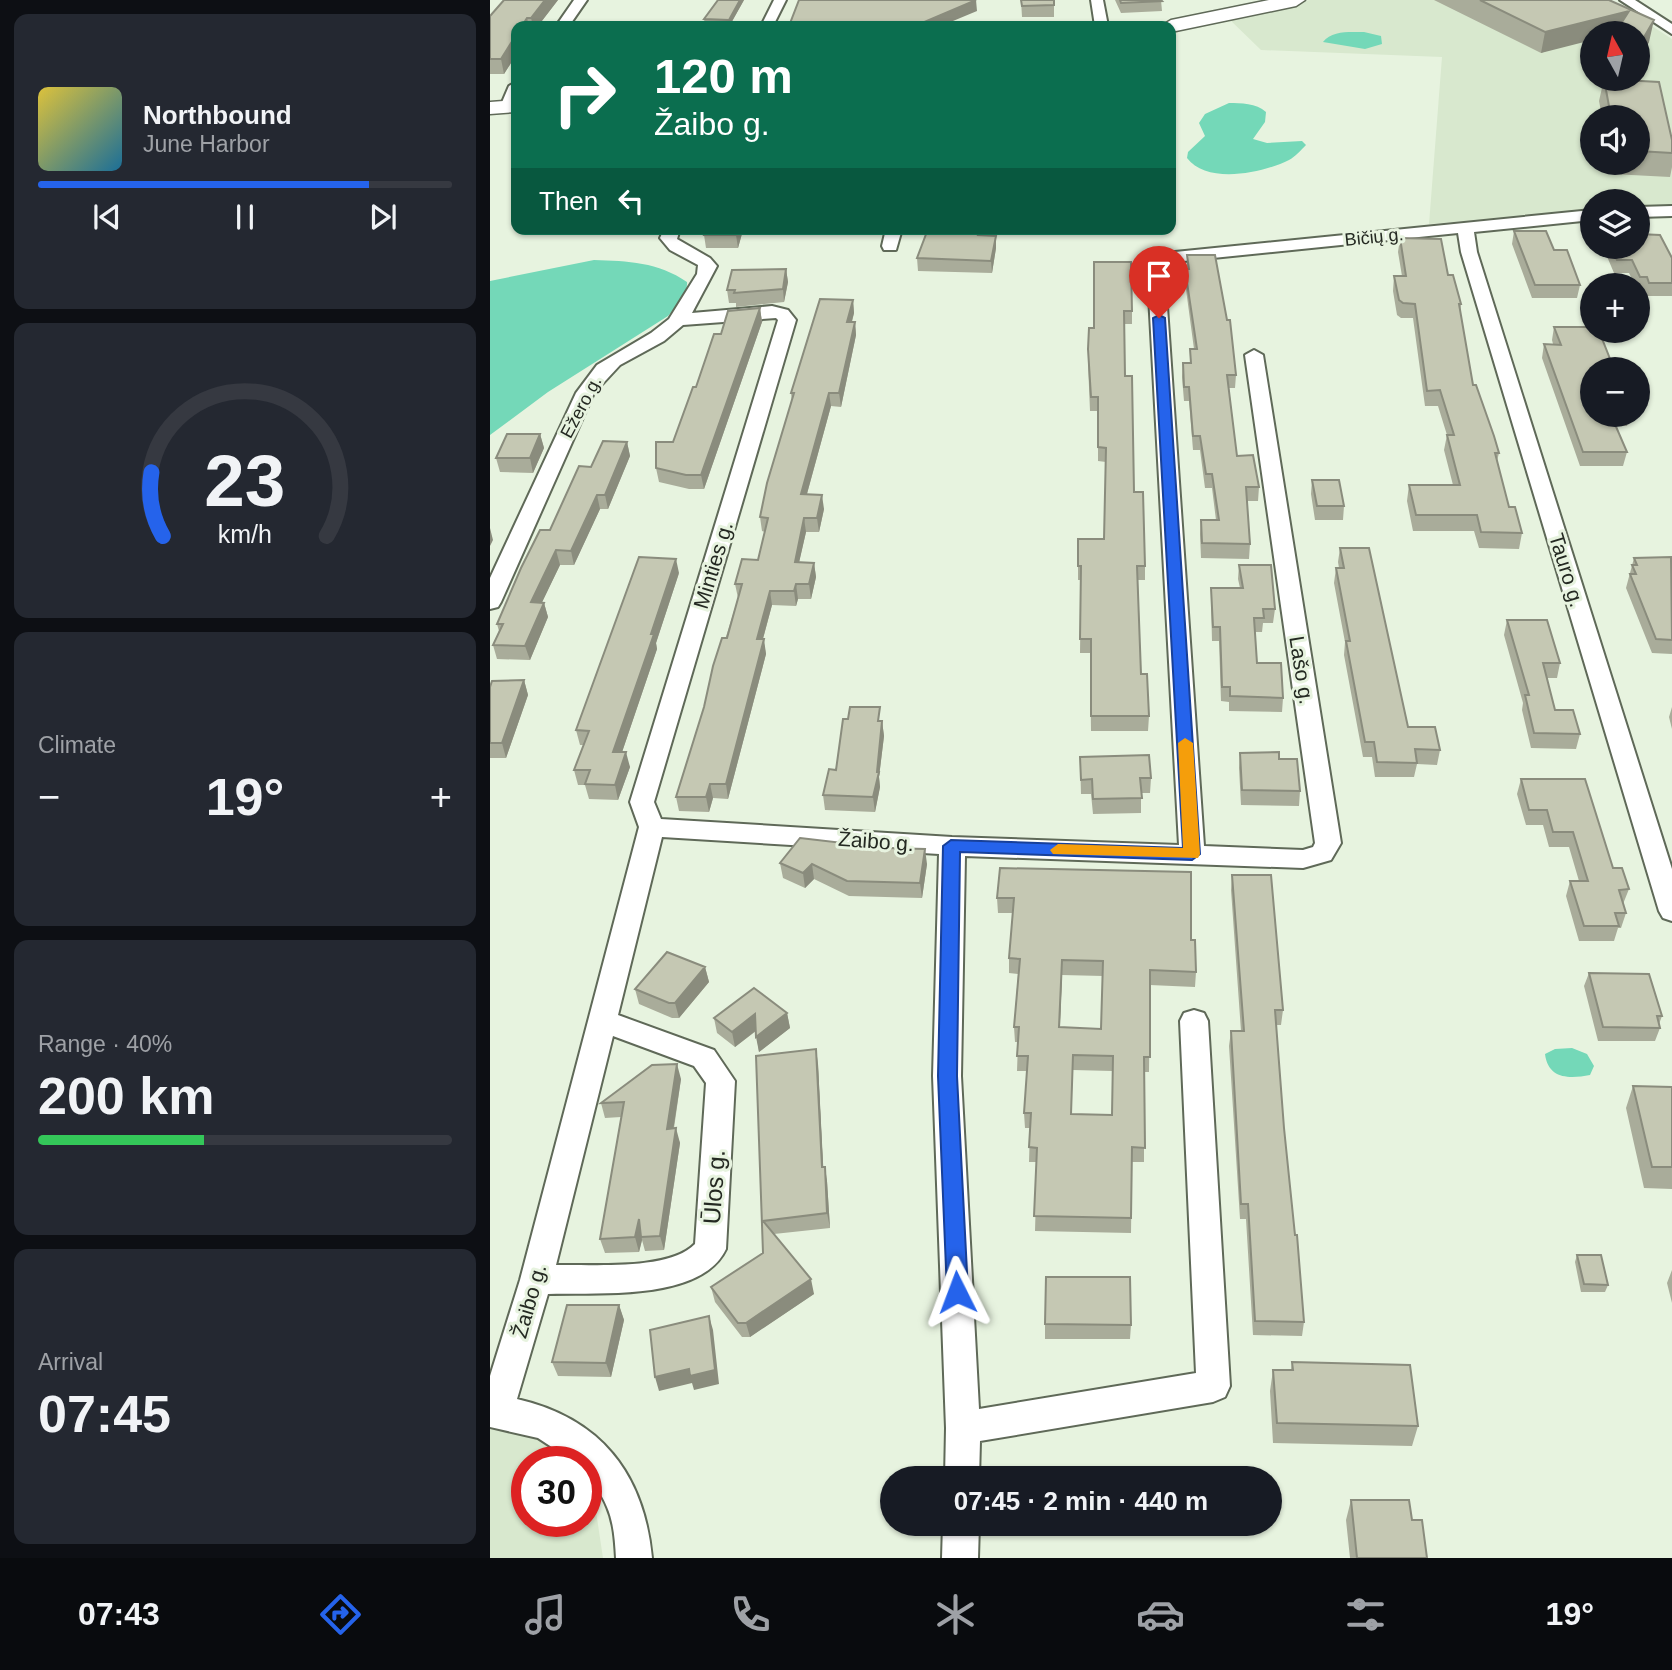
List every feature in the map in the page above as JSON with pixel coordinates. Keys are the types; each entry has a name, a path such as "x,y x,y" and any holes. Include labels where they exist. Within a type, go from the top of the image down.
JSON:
{"main road":[{"path":"1176,25 1296,0"}],"street":[{"path":"566,21 581,0"},
{"path":"770,21 780,0"},
{"path":"1097,0 1101,21"},
{"path":"1626,0 1672,30"},
{"path":"1650,212 1672,211"},
{"name":"Bičių g.","path":"1192,854 1155,259 1580,216"},
{"name":"Tauro g.","path":"1465,228 1469,252 1672,911"},
{"name":"Ežero g.","path":"490,601 597,373 678,320 709,266 702,259 671,244 668,239 670,235"},
{"name":"Minties g.","path":"652,827 642,802 787,320 782,314 772,311 678,320"},
{"name":"Lašo g.","path":"1192,854 1303,859 1322,854 1328,843 1254,355"},
{"name":"Žaibo g.","path":"493,1411 536,1280 652,827 951,846 1192,854"},
{"path":"951,846 947,1076 963,1428 962,1466"},
{"name":"Ūlos g.","path":"536,1280 664,1275 699,1261 710,1249 721,1081 704,1058 602,1021"},
{"path":"963,1428 1213,1385 1194,1021"},
{"path":"493,1411 549,1425 586,1448 616,1481 629,1513 634,1558"},
{"path":"960,1558 961,1536"}],"shaded area":[{"path":"1310,0 1611,0 1644,21 1580,21 1580,91 1650,91 1650,25 1672,39 1672,207 1650,208 1650,189 1580,189 1580,212 1429,224 1442,57 1261,50 1227,17"},
{"path":"1364,32 1381,36 1382,44 1365,49 1323,42 1331,35"},
{"path":"1229,103 1253,105 1266,112 1265,122 1253,139 1267,143 1302,141 1306,145 1289,160 1251,172 1221,174 1196,166 1187,158 1188,152 1205,136 1199,123 1205,114"},
{"path":"594,260 631,262 665,270 687,282 686,292 668,316 548,392 490,435 490,281"},
{"path":"1572,1048 1587,1054 1594,1066 1590,1075 1567,1077 1550,1068 1545,1054 1555,1049"},
{"path":"490,1428 538,1439 550,1446 511,1446 511,1537 600,1537 603,1558 490,1558"}],"building":[{"path":"504,0 545,0 531,18 511,21 511,43 501,59 490,59 490,16"},
{"path":"718,0 740,0 729,20 704,19"},
{"path":"799,0 976,0 927,21 791,21"},
{"path":"1021,0 1054,0 1054,5 1022,6"},
{"path":"1120,0 1161,0 1162,1 1121,3"},
{"path":"1480,0 1609,0 1654,20 1650,27 1650,21 1623,21 1629,11 1580,21 1580,23 1545,32"},
{"path":"1650,82 1659,82 1672,140 1672,153 1650,152 1650,105 1609,105 1606,91 1650,91"},
{"path":"1514,231 1546,231 1554,250 1567,250 1580,285 1535,285"},
{"path":"926,235 996,236 991,261 917,258"},
{"path":"1650,235 1660,235 1672,258 1672,283 1650,283 1650,273 1638,273 1632,260 1617,260 1650,259"},
{"path":"1400,238 1441,239 1448,275 1453,275 1461,304 1473,385 1476,385 1494,436 1499,453 1495,453 1509,507 1515,507 1522,533 1481,532 1477,515 1416,515 1409,485 1460,485 1447,435 1454,435 1440,390 1427,391 1415,304 1399,300 1394,276 1406,276"},
{"path":"1187,255 1215,255 1227,320 1230,320 1236,375 1227,375 1237,456 1253,455 1259,487 1246,487 1250,544 1202,543 1201,520 1219,520 1212,474 1206,474 1200,436 1193,436 1189,387 1184,387 1183,363 1191,363 1190,349 1197,349 1185,269 1189,269"},
{"path":"1094,262 1131,262 1132,311 1124,311 1125,376 1132,376 1134,492 1143,492 1145,566 1137,566 1141,674 1147,674 1149,716 1091,716 1091,639 1080,639 1081,566 1078,566 1078,539 1104,539 1106,448 1098,447 1098,397 1091,397 1088,349 1089,328 1094,328"},
{"path":"786,269 783,289 734,293 735,290 727,290 732,270"},
{"path":"820,299 853,300 847,322 855,322 839,393 829,393 801,494 822,495 817,518 804,518 795,562 814,563 809,584 796,584 794,591 770,591 757,639 764,639 726,784 710,784 706,797 676,797 704,707 713,666 722,638 727,638 742,584 735,584 742,559 758,560 768,518 760,517 767,483"},
{"path":"760,308 701,475 686,475 656,468 656,442 673,442 714,334 721,334 728,311"},
{"path":"1554,327 1580,327 1580,343 1604,343 1609,357 1580,357 1580,427 1616,427 1627,452 1583,452 1544,344 1561,345"},
{"path":"507,434 540,434 530,458 496,458"},
{"path":"603,441 627,442 605,495 597,495 571,551 556,550 531,602 544,603 525,646 493,645 503,624 497,624 540,530 550,530 579,466 591,467"},
{"path":"1312,480 1339,480 1344,506 1317,506"},
{"path":"1340,548 1369,548 1408,727 1435,727 1440,750 1415,749 1417,763 1377,762 1374,742 1365,742 1346,641 1350,641 1336,568 1344,568"},
{"path":"639,557 676,559 651,634 654,634 613,752 626,752 615,785 585,784 590,770 574,770 589,731 576,730"},
{"path":"1671,557 1672,640 1656,639 1630,574 1636,574 1632,565 1637,565 1634,558"},
{"path":"1239,565 1271,565 1275,609 1263,609 1264,618 1254,618 1257,663 1281,663 1283,698 1230,696 1230,687 1222,687 1220,627 1213,627 1211,588 1243,588"},
{"path":"1507,620 1547,620 1560,663 1543,663 1555,710 1573,710 1580,734 1534,733 1525,695 1529,695"},
{"path":"524,680 502,743 490,743 492,681"},
{"path":"850,707 880,707 878,721 882,721 879,772 873,797 823,795 829,769 836,770 843,719 848,719"},
{"path":"1279,752 1279,759 1297,759 1300,791 1242,790 1240,753"},
{"path":"1149,755 1151,778 1140,778 1142,798 1093,799 1092,779 1081,780 1080,757"},
{"path":"1521,779 1585,779 1613,868 1622,868 1629,889 1619,890 1626,913 1615,913 1619,926 1584,926 1570,881 1588,881 1573,832 1553,832 1547,810 1529,810"},
{"path":"800,838 852,844 851,847 925,849 920,883 847,881 812,864 803,873 780,863"},
{"path":"1000,868 1191,872 1191,940 1195,940 1196,972 1150,970 1150,1057 1144,1057 1145,1148 1132,1147 1131,1218 1034,1216 1037,1148 1029,1147 1031,1113 1024,1113 1028,1056 1017,1056 1019,1027 1014,1027 1020,959 1009,958 1014,898 997,898","holes":["1062,960 1103,961 1101,1029 1059,1027","1073,1055 1113,1056 1112,1115 1071,1114"]},
{"path":"1232,875 1271,875 1283,1010 1275,1010 1304,1322 1255,1321 1248,1204 1241,1204 1231,1031 1244,1031"},
{"path":"667,952 705,967 675,1003 635,989"},
{"path":"1589,973 1649,974 1662,1016 1657,1016 1660,1028 1603,1027"},
{"path":"754,988 787,1013 756,1037 755,1014 732,1032 714,1018"},
{"path":"816,1049 827,1213 763,1221 811,1279 746,1323 738,1323 711,1287 763,1253 756,1056"},
{"path":"677,1064 667,1129 676,1128 660,1236 641,1237 639,1219 635,1237 600,1239 624,1102 601,1103 652,1065"},
{"path":"1633,1086 1672,1087 1672,1167 1652,1167"},
{"path":"1577,1255 1601,1255 1608,1285 1584,1284"},
{"path":"1046,1277 1130,1277 1131,1325 1045,1324"},
{"path":"567,1305 619,1305 606,1363 552,1362"},
{"path":"709,1316 715,1370 690,1376 689,1369 655,1377 650,1330"},
{"path":"1292,1362 1410,1365 1418,1426 1277,1423 1273,1370 1293,1370"},
{"path":"1351,1500 1409,1500 1412,1520 1422,1520 1427,1558 1357,1558"}],"slow traffic":[{"path":"1058,850 1192,854 1185,743"}],"route":[{"path":"957,1292 947,1076 951,846 1192,854 1159,318"}]}
